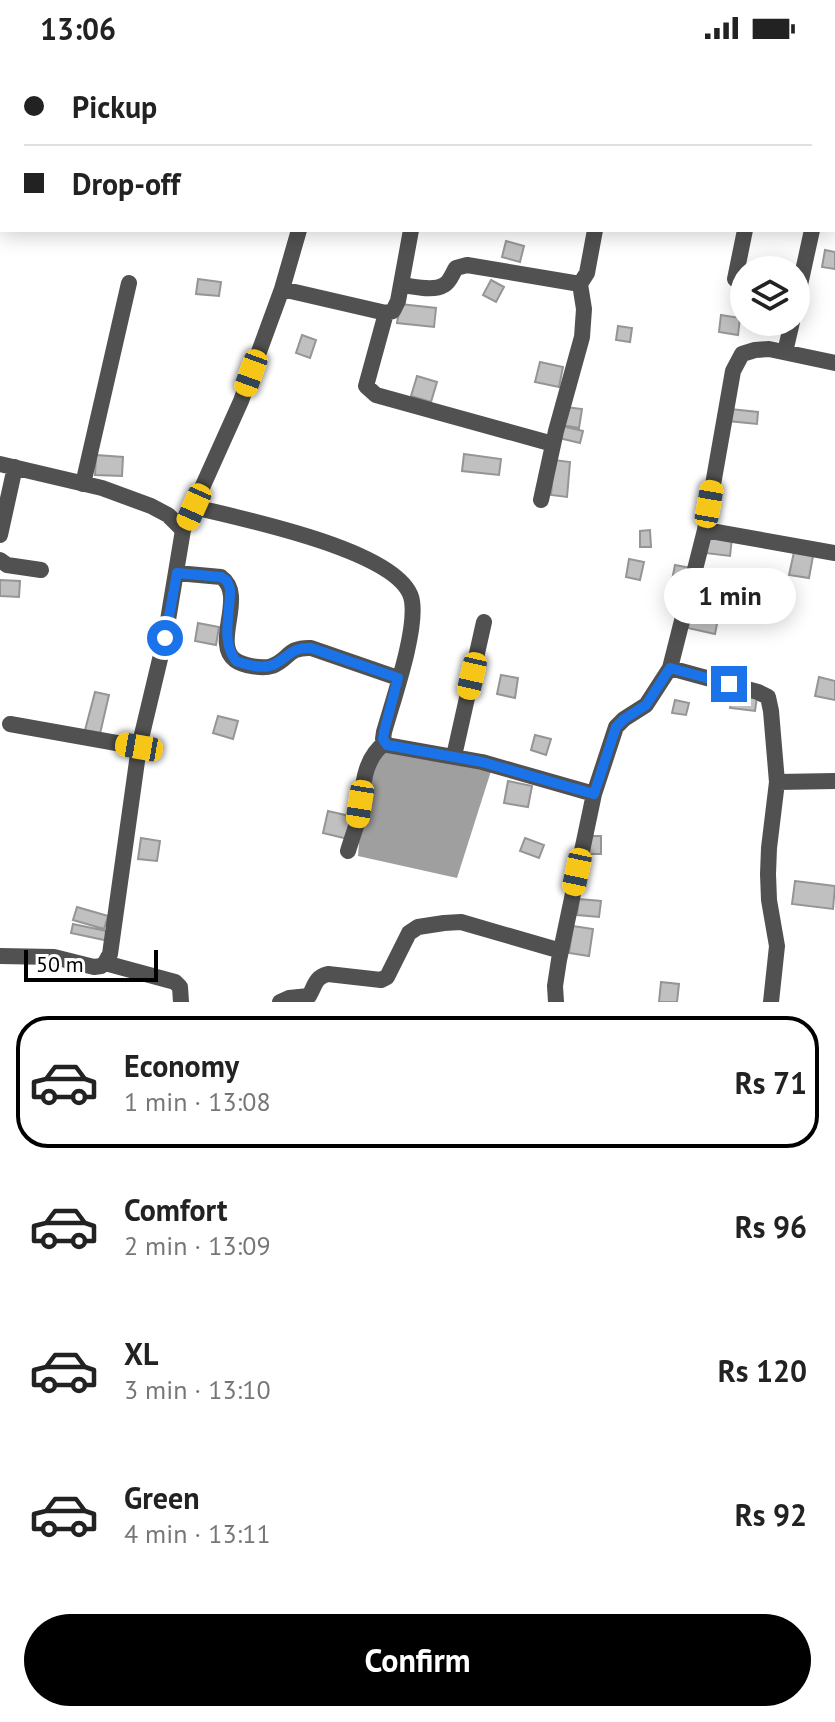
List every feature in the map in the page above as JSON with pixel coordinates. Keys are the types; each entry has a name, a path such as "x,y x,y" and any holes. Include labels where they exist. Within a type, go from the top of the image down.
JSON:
{"street":[{"path":"0,956 54,957 94,967 105,963 110,954 139,747 165,638 183,530 241,401 282,289 298,232"},
{"path":"282,289 386,313 393,311 411,232"},
{"path":"541,500 582,337 584,309 580,284 587,273 595,232"},
{"path":"740,256 745,232"},
{"path":"806,256 812,232"},
{"path":"401,285 442,287 448,283 456,268 467,265 580,284"},
{"path":"83,484 129,283"},
{"path":"386,313 366,386 376,395 553,444"},
{"path":"785,352 789,336"},
{"path":"556,1002 555,986 561,951 594,794 616,727 646,705 670,668 705,530 733,371 742,354 755,350 769,349 835,363"},
{"path":"0,535 8,466 83,484 151,506 168,515 183,530"},
{"path":"194,507 329,543 373,562 407,586 413,607 410,637 384,732 385,743"},
{"path":"705,530 835,553"},
{"path":"0,560 7,565 41,570"},
{"path":"177,573 221,577 227,581 231,601 227,644 236,661 262,667 273,666 293,650 311,648 398,678"},
{"path":"454,756 484,622"},
{"path":"670,668 768,697 777,782 768,874 777,946 771,1002"},
{"path":"10,724 139,747"},
{"path":"385,743 482,762 594,794"},
{"path":"348,851 357,822 365,774 375,752 385,743"},
{"path":"777,782 835,781"},
{"path":"280,1002 309,996 315,981 328,974 381,980 387,977 404,941 418,927 461,922 561,951"},
{"path":"105,963 175,982 180,987 181,1002"}],"shaded area":[{"path":"383,750 492,768 457,878 358,856 364,776"}],"building":[{"path":"506,241 524,246 520,262 502,257"},
{"path":"825,250 835,252 835,269 822,267"},
{"path":"198,279 221,282 219,296 196,294"},
{"path":"491,280 504,287 496,302 483,295"},
{"path":"400,304 436,308 434,327 397,323"},
{"path":"721,315 730,316 730,334 719,332"},
{"path":"618,326 632,328 630,342 616,340"},
{"path":"302,335 316,340 310,358 296,353"},
{"path":"540,362 563,367 559,387 535,382"},
{"path":"417,376 437,382 431,402 411,396"},
{"path":"566,407 582,409 579,428 562,425"},
{"path":"730,409 758,412 757,424 728,421"},
{"path":"562,426 583,431 580,443 559,438"},
{"path":"464,454 501,459 499,475 462,471"},
{"path":"96,455 123,457 122,476 95,475"},
{"path":"554,460 570,462 567,497 551,495"},
{"path":"650,530 651,547 640,547 640,531"},
{"path":"708,535 732,538 730,556 705,553"},
{"path":"794,552 813,556 809,578 789,575"},
{"path":"629,559 644,562 640,580 626,577"},
{"path":"675,565 691,568 685,593 670,590"},
{"path":"0,580 20,581 19,597 0,596"},
{"path":"694,598 721,604 715,634 688,628"},
{"path":"198,623 219,627 216,645 195,641"},
{"path":"501,675 518,678 515,698 497,694"},
{"path":"819,677 835,681 835,700 815,696"},
{"path":"95,692 109,695 99,738 84,734"},
{"path":"732,694 757,697 755,711 730,708"},
{"path":"675,700 689,703 686,715 672,713"},
{"path":"218,716 238,721 233,739 213,733"},
{"path":"535,735 551,739 546,755 531,750"},
{"path":"508,781 532,786 528,807 504,803"},
{"path":"328,811 354,817 348,839 323,833"},
{"path":"590,836 601,836 601,854 589,854"},
{"path":"141,838 160,841 157,861 138,859"},
{"path":"525,838 544,845 539,858 520,851"},
{"path":"795,881 835,886 833,909 792,904"},
{"path":"579,899 601,901 599,917 577,915"},
{"path":"77,907 108,916 104,929 73,920"},
{"path":"73,924 111,932 109,941 71,933"},
{"path":"573,926 593,929 589,956 569,953"},
{"path":"661,982 679,984 677,1002 659,1002"}],"route":[{"path":"165,638 177,573 221,577 230,589 227,644 236,661 262,667 273,666 293,650 311,648 398,678 384,732 383,739 387,745 482,762 594,794 616,727 646,705 670,668 729,684"}]}
